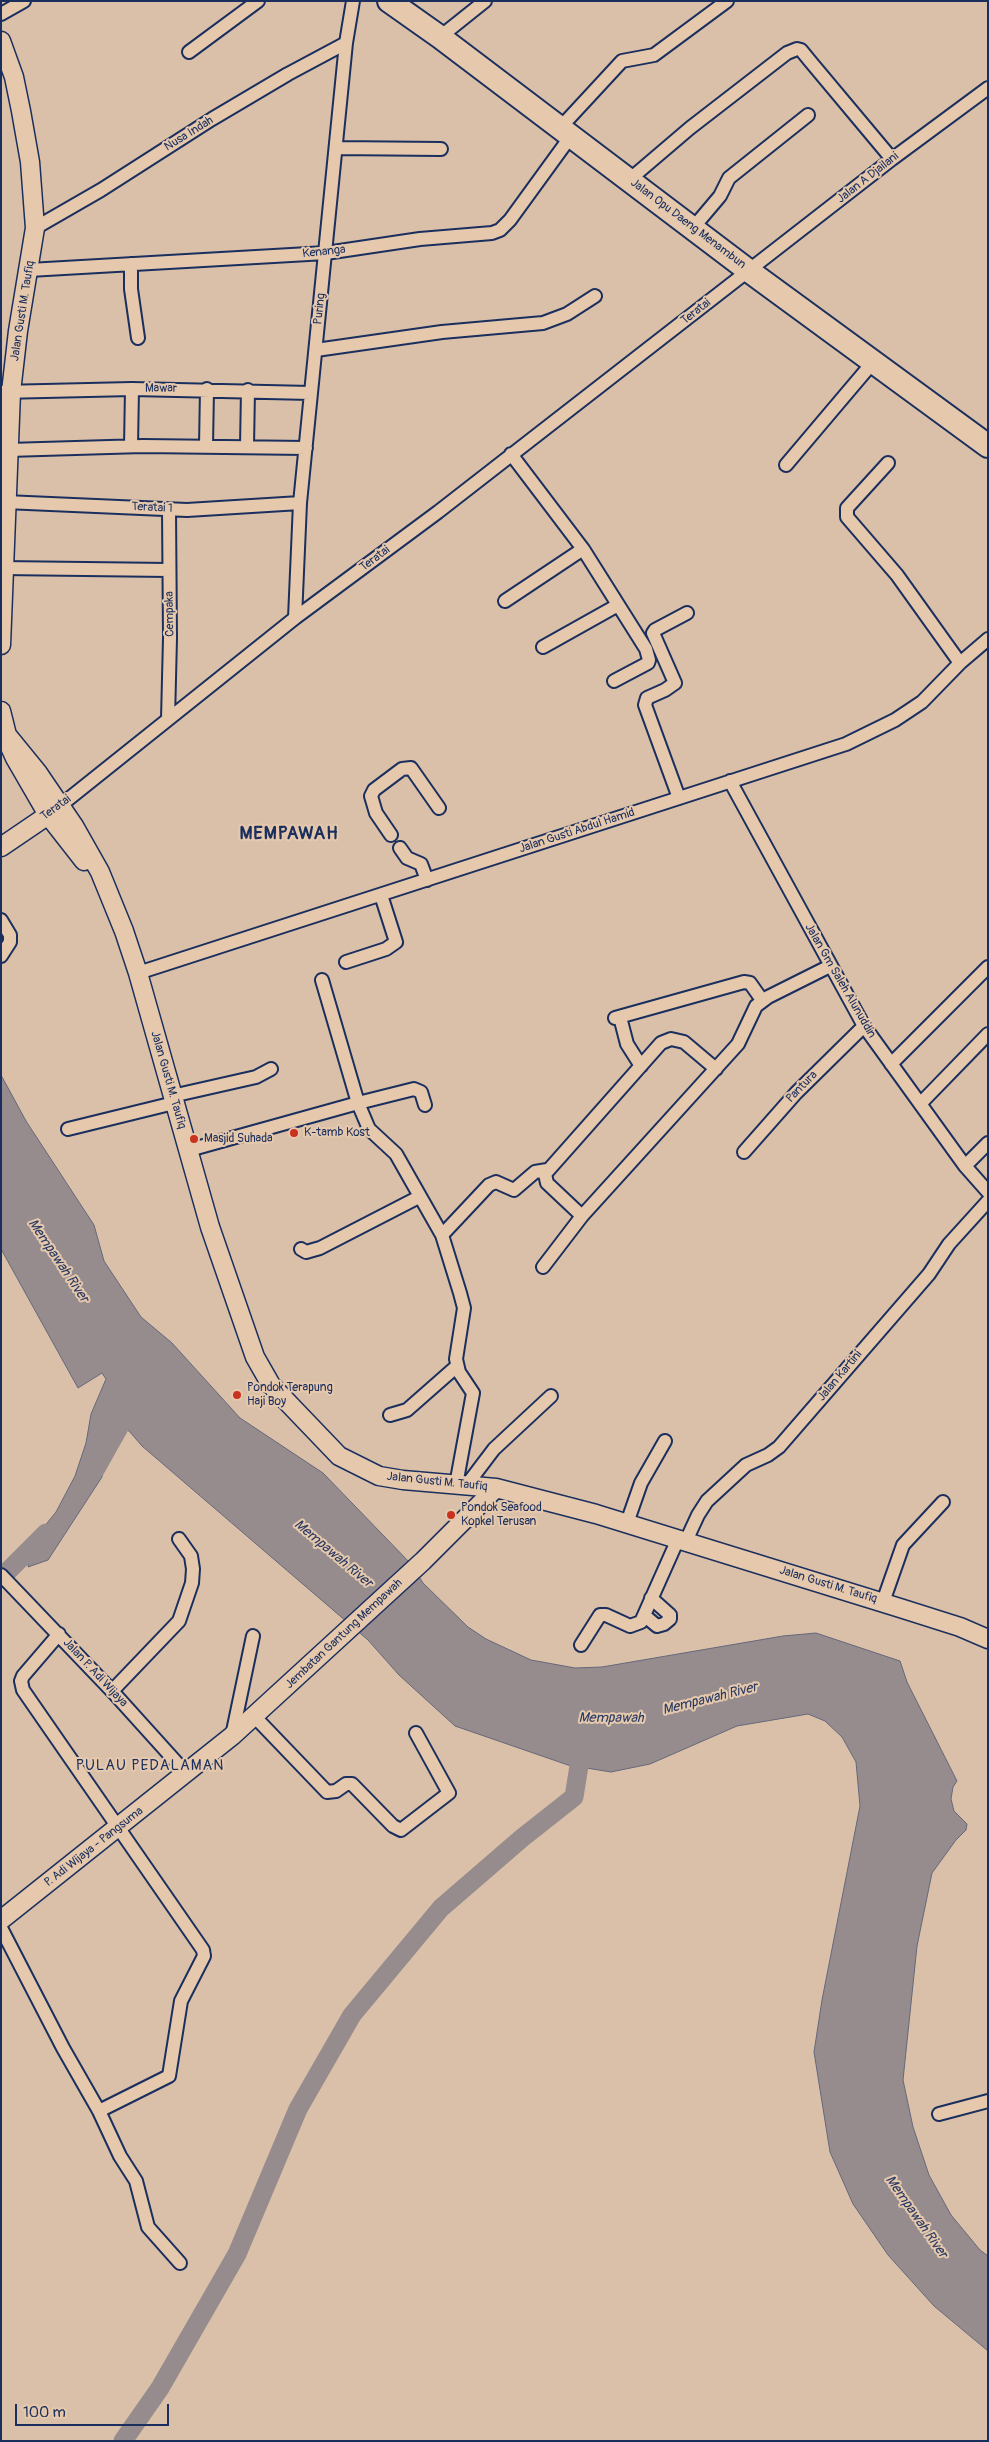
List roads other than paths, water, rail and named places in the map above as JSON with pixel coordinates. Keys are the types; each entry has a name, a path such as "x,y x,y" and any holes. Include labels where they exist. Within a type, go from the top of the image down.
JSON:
{"highway":[{"name":"Jalan Opu Daeng Menambun","path":"389,1 440,37 749,271 988,446"}],"main road":[{"name":"Jalan Gusti M. Taufiq","path":"1,41 14,77 21,111 30,162 35,228 6,392 8,450 1,644"},
{"name":"Jalan Gusti M. Taufiq","path":"1,711 8,744 38,773 55,810 108,891 138,973 210,1227 247,1339 261,1371 270,1384 328,1445 346,1460 380,1476 496,1488 627,1523 883,1602 960,1627 988,1639"},
{"name":"Teratai","path":"1,847 55,810"},
{"name":"Jembatan Gantung Mempawah","path":"186,1773 232,1736 334,1644 423,1561 496,1488"},
{"name":"P. Adi Wijaya - Pangsuma","path":"1,1920 118,1829 186,1773"}],"street":[{"path":"1,14 24,1"},
{"path":"189,52 258,1"},
{"name":"Puring","path":"295,618 300,503 346,43 353,1"},
{"path":"440,37 485,1"},
{"name":"Kenanga","path":"29,270 326,253 420,239 481,235 500,230 510,220 566,132 622,61 654,55 727,1"},
{"name":"Nusa Indah","path":"35,228 254,94 346,43"},
{"path":"629,180 690,128 787,53 797,49 801,50 892,159"},
{"name":"Jalan A Djailani","path":"749,271 892,159 988,88"},
{"path":"693,228 714,204 729,178 808,115"},
{"path":"336,148 441,150"},
{"path":"131,264 131,289 138,338"},
{"name":"Teratai","path":"55,810 102,775 168,719 295,618 430,518 749,271"},
{"path":"316,350 442,332 543,322 567,314 595,296"},
{"path":"786,465 874,361"},
{"path":"131,446 132,389"},
{"path":"206,446 207,389"},
{"name":"Mawar","path":"6,392 207,389 311,393"},
{"path":"247,446 248,390"},
{"path":"8,450 131,446 306,448"},
{"path":"511,454 583,549 646,649 648,663 614,681"},
{"path":"888,463 847,508 847,517 897,574 960,664"},
{"name":"Teratai 1","path":"5,502 169,510 300,503"},
{"name":"Cempaka","path":"168,719 169,510"},
{"path":"505,600 583,549"},
{"path":"3,568 169,570"},
{"path":"544,647 618,605"},
{"path":"679,798 645,705 647,698 665,690 674,684 675,680 653,638 653,634 655,630 687,612"},
{"name":"Jalan Gusti Abdul Hamid","path":"138,973 846,744 871,733 922,702 988,639"},
{"path":"391,835 376,813 371,796 374,790 402,769 411,768 439,808"},
{"name":"Jalan Gm Saleh Alunuddin","path":"730,782 864,1026 964,1166 988,1192"},
{"path":"400,848 407,858 421,864 427,880"},
{"path":"346,962 386,949 396,942 380,895"},
{"path":"1,920 10,942 1,956"},
{"path":"543,1267 582,1216 738,1044 752,1011 762,1000 830,966"},
{"path":"891,1064 988,967"},
{"path":"322,980 358,1103 369,1129 396,1154 442,1235 464,1308 456,1359 457,1366 474,1393 461,1485"},
{"path":"640,1066 627,1044 617,1017 744,982 750,983 762,1000"},
{"name":"Pantura","path":"744,1152 796,1093 864,1026"},
{"path":"920,1104 988,1034"},
{"path":"582,1216 547,1183 545,1174 640,1066 661,1043 678,1039 716,1069"},
{"path":"68,1129 256,1077 271,1069"},
{"path":"189,1150 414,1089 421,1092 424,1105"},
{"path":"964,1166 988,1143"},
{"path":"442,1235 489,1184 496,1182 514,1190 535,1172 547,1170"},
{"path":"301,1249 306,1252 320,1248 419,1197"},
{"name":"Jalan Kartini","path":"645,1616 651,1598 682,1540 707,1501 746,1465 768,1455 779,1447 929,1274 950,1244 988,1201"},
{"path":"390,1414 407,1410 457,1366"},
{"path":"461,1485 494,1449 551,1396"},
{"path":"627,1523 641,1483 665,1441"},
{"path":"883,1602 903,1544 943,1502"},
{"path":"112,1691 179,1621 192,1582 193,1569 190,1556 179,1539"},
{"name":"Jalan P. Adi Wijaya","path":"1,1575 59,1634 186,1773"},
{"path":"582,1645 600,1615 606,1615 630,1626 641,1622 645,1616 657,1626 664,1624 670,1619 670,1615 651,1598"},
{"path":"59,1634 22,1676 21,1685 202,1950 204,1956 180,2001 168,2076 99,2110"},
{"path":"232,1736 253,1636"},
{"path":"254,1716 327,1792 336,1791 346,1784 352,1784 393,1826 401,1830 449,1794 416,1733"},
{"path":"1,1928 63,2048 99,2110 120,2156 140,2188 148,2226 180,2263"},
{"path":"939,2114 988,2101"}],"water":[{"name":"Mempawah","path":"1,1075 26,1121 94,1225 104,1261 141,1317 172,1343 240,1418 323,1473 411,1564 423,1583 468,1627 486,1639 531,1660 575,1668 602,1667 783,1636 816,1633 900,1661 907,1682 957,1781 953,1787 951,1799 954,1811 967,1824 966,1830 956,1840 932,1873 917,1946 903,2080 913,2127 929,2175 951,2215 980,2250 988,2256 988,2351 934,2306 888,2255 853,2204 830,2152 814,2052 822,2000 860,1806 856,1762 842,1737 825,1721 808,1714 737,1726 650,1764 611,1772 568,1765 455,1726 399,1675 368,1640 142,1446 129,1431 117,1423 113,1426 109,1438 102,1477 48,1560 28,1567 31,1543 56,1512 75,1476 86,1443 91,1414 106,1379 102,1373 78,1388 1,1249"}],"waterway":[{"path":"95,1470 132,1404"},
{"path":"1,1578 46,1533"},
{"path":"123,2441 160,2388 237,2254 298,2109 352,2015 441,1908 522,1838 574,1797 583,1741"}],"place":[{"name":"K-tamb Kost","path":"294,1133"},
{"name":"Masjid Suhada","path":"194,1139"},
{"name":"Pondok Terapung Haji Boy","path":"237,1395"},
{"name":"Pondok Seafood Kopkel Terusan","path":"451,1515"}],"district":[{"name":"MEMPAWAH","path":"289,834"},
{"name":"PULAU PEDALAMAN","path":"150,1766"}],"water label":[{"name":"Mempawah River","path":"58,1261"},
{"name":"Mempawah River","path":"333,1554"},
{"name":"Mempawah River","path":"710,1699"},
{"name":"Mempawah River","path":"916,2217"}]}
